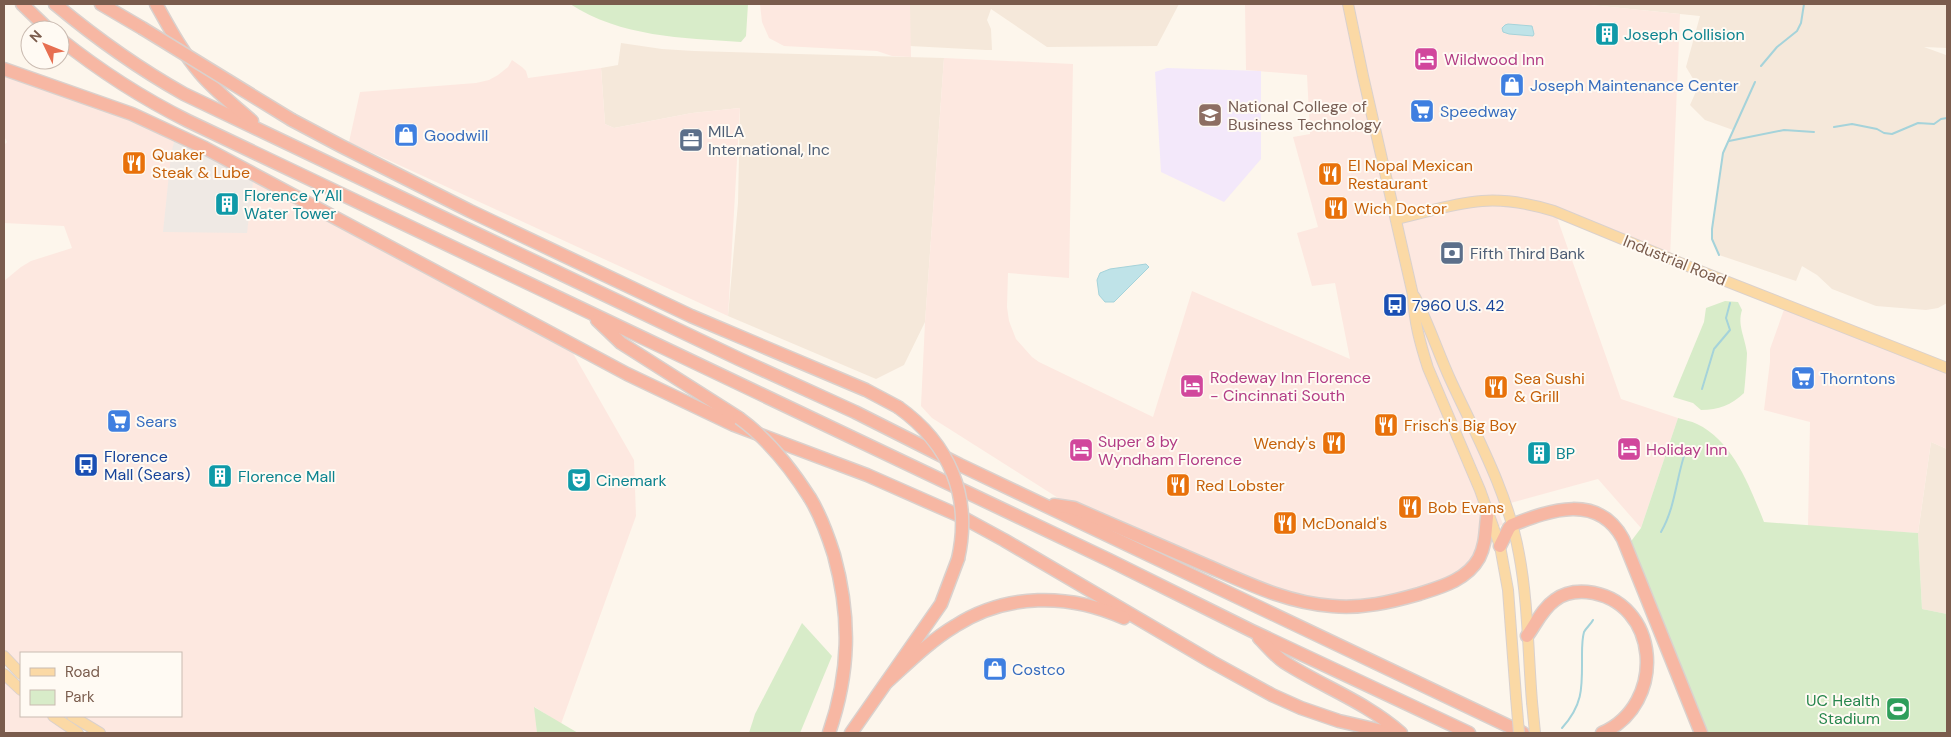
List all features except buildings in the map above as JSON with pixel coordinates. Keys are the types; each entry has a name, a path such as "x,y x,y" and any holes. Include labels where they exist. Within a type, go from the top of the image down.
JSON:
{"highway":[{"path":"22,4 39,20"},
{"path":"55,4 98,40 154,77 184,94 739,359 856,412 1042,504 1520,733 1536,733"},
{"path":"101,4 292,120 340,146 470,211 691,316 887,400 919,424 934,439 952,471 962,506 963,530 958,559 941,604 851,733"},
{"path":"156,4 171,32 200,72 216,90 263,131"},
{"path":"70,47 93,65 150,102 1109,560 1252,631 1469,733"},
{"path":"4,69 161,126 627,374 734,425 867,475 960,516 1272,695 1301,708 1339,721 1390,728"},
{"path":"588,311 621,342 749,425 781,457 810,498 831,547 846,617 846,660 839,700 829,733"},
{"path":"1042,504 1074,508 1277,595 1317,604 1344,607 1394,601 1448,584 1462,576 1475,564 1483,548 1487,534 1488,510"},
{"path":"1500,546 1512,525 1560,509 1575,508 1595,513 1616,529 1626,548 1701,733"},
{"path":"1527,636 1549,605 1559,597 1571,592 1604,596 1614,601 1629,614 1642,636 1646,648 1648,662 1646,681 1637,703 1630,713 1612,728 1602,733"},
{"path":"887,682 936,638 974,614 999,605 1033,600 1072,603 1109,612 1183,651 1212,662"},
{"path":"1252,631 1283,662 1360,704 1390,728 1401,733"}],"main road":[{"path":"1348,4 1413,295 1416,326 1428,368 1488,510 1500,546 1508,590 1520,733"},
{"name":"Industrial Road","path":"1396,219 1465,203 1483,201 1499,201 1536,206 1554,211 1695,269 1947,368"},
{"path":"1413,295 1425,317 1442,360 1501,490 1512,525 1519,553 1523,582 1536,733"},
{"path":"4,656 20,673"},
{"path":"4,674 20,689"},
{"path":"54,717 78,733"},
{"path":"74,717 100,733"}],"shaded area":[{"path":"760,4 910,4 911,57 892,56 877,51 784,46 769,38 762,22"},
{"path":"910,4 1179,4 1157,46 1047,47 991,9 987,20 991,29 992,50 986,50 910,46"},
{"path":"1245,4 1581,4 1680,14 1670,258 1555,212 1621,399 1678,418 1641,528 1598,479 1496,507 1503,524 1487,534 1468,572 1395,601 1317,605 1074,508 932,418 921,406 925,322 944,58 1073,64 1069,278 1008,273 1007,307 1009,321 1016,339 1032,357 1153,417 1192,291 1350,359 1335,283 1312,286 1297,233 1318,227 1293,137 1310,134 1307,75 1246,70"},
{"path":"1581,4 1947,4 1947,48 1924,47 1946,55 1947,303 1938,308 1926,310 1876,306 1832,289 1817,275 1802,266 1796,281 1719,255 1712,239 1712,229 1723,153 1733,130 1705,120 1690,105 1698,87 1686,67 1700,16"},
{"path":"621,43 694,51 944,58 925,322 904,365 876,379 728,316 738,203 740,108 692,113 614,128 605,124 601,68 618,65"},
{"path":"512,60 526,71 528,78 601,68 605,124 614,128 692,113 740,108 728,316 349,142 360,92 476,83 489,80 498,75 508,67"},
{"name":"National College of Business Technology","path":"1167,68 1261,71 1261,159 1224,202 1161,172 1155,72"},
{"name":"Florence Mall","path":"4,69 132,114 254,174 566,341 634,460 636,516 561,724 535,707 537,733 100,733 74,717 182,717 182,652 20,652 20,673 4,656 4,281 31,261 72,248 64,226 4,223 4,145 7,142 4,136"},
{"path":"176,133 254,174 247,233 163,232 171,155"},
{"path":"1786,304 1947,368 1947,449 1931,442 1918,533 1808,526 1810,422 1764,410 1770,349"},
{"path":"1931,442 1947,449 1947,614 1922,609 1918,533"},
{"path":"4,671 20,686 20,717 55,717 78,733 4,733"}],"green space":[{"path":"570,4 748,4 746,36 741,42 652,34 610,23"},
{"path":"1725,301 1738,302 1742,310 1740,321 1747,353 1744,393 1724,406 1701,410 1693,403 1673,397 1704,322 1706,308"},
{"name":"UC Health Stadium","path":"1678,418 1697,424 1721,442 1739,466 1764,522 1918,533 1922,609 1947,614 1947,733 1701,733 1626,548 1641,528"},
{"path":"802,623 832,656 800,733 749,733 755,714"},
{"path":"534,707 578,733 537,733"}],"water":[{"path":"1508,24 1532,26 1534,34 1533,36 1503,32 1502,28"},
{"path":"1146,264 1149,267 1114,302 1105,302 1099,295 1097,280 1100,273 1110,269"}],"waterway":[{"path":"1761,66 1777,47 1797,31 1801,23 1804,4"},
{"path":"1719,255 1712,239 1712,229 1723,153 1755,82"},
{"path":"1834,127 1852,124 1892,134 1918,123 1934,124 1941,119 1947,118"},
{"path":"1729,141 1784,130 1814,132"},
{"path":"1702,389 1714,349 1730,330 1726,318 1730,303"},
{"path":"1661,532 1670,512 1686,450"},
{"path":"1562,728 1578,703 1581,685 1583,635 1593,620"}],"place":[{"name":"Joseph Collision","path":"1607,34"},
{"name":"Wildwood Inn","path":"1426,59"},
{"name":"Joseph Maintenance Center","path":"1512,85"},
{"name":"Speedway","path":"1422,111"},
{"name":"National College of Business Technology","path":"1210,115"},
{"name":"Goodwill","path":"406,135"},
{"name":"MILA International, Inc","path":"691,140"},
{"name":"Quaker Steak & Lube","path":"134,163"},
{"name":"El Nopal Mexican Restaurant","path":"1330,174"},
{"name":"Florence Y’All Water Tower","path":"227,204"},
{"name":"Wich Doctor","path":"1336,208"},
{"name":"Fifth Third Bank","path":"1452,253"},
{"name":"7960 U.S. 42","path":"1395,305"},
{"name":"Thorntons","path":"1803,378"},
{"name":"Rodeway Inn Florence - Cincinnati South","path":"1192,386"},
{"name":"Sea Sushi & Grill","path":"1496,387"},
{"name":"Sears","path":"119,421"},
{"name":"Frisch's Big Boy","path":"1386,425"},
{"name":"Wendy's","path":"1334,443"},
{"name":"Holiday Inn","path":"1629,449"},
{"name":"Super 8 by Wyndham Florence","path":"1081,450"},
{"name":"BP","path":"1539,453"},
{"name":"Florence Mall (Sears)","path":"86,465"},
{"name":"Florence Mall","path":"220,476"},
{"name":"Cinemark","path":"579,480"},
{"name":"Red Lobster","path":"1178,485"},
{"name":"Bob Evans","path":"1410,507"},
{"name":"McDonald's","path":"1285,523"},
{"name":"Costco","path":"995,669"},
{"name":"UC Health Stadium","path":"1898,709"}]}
